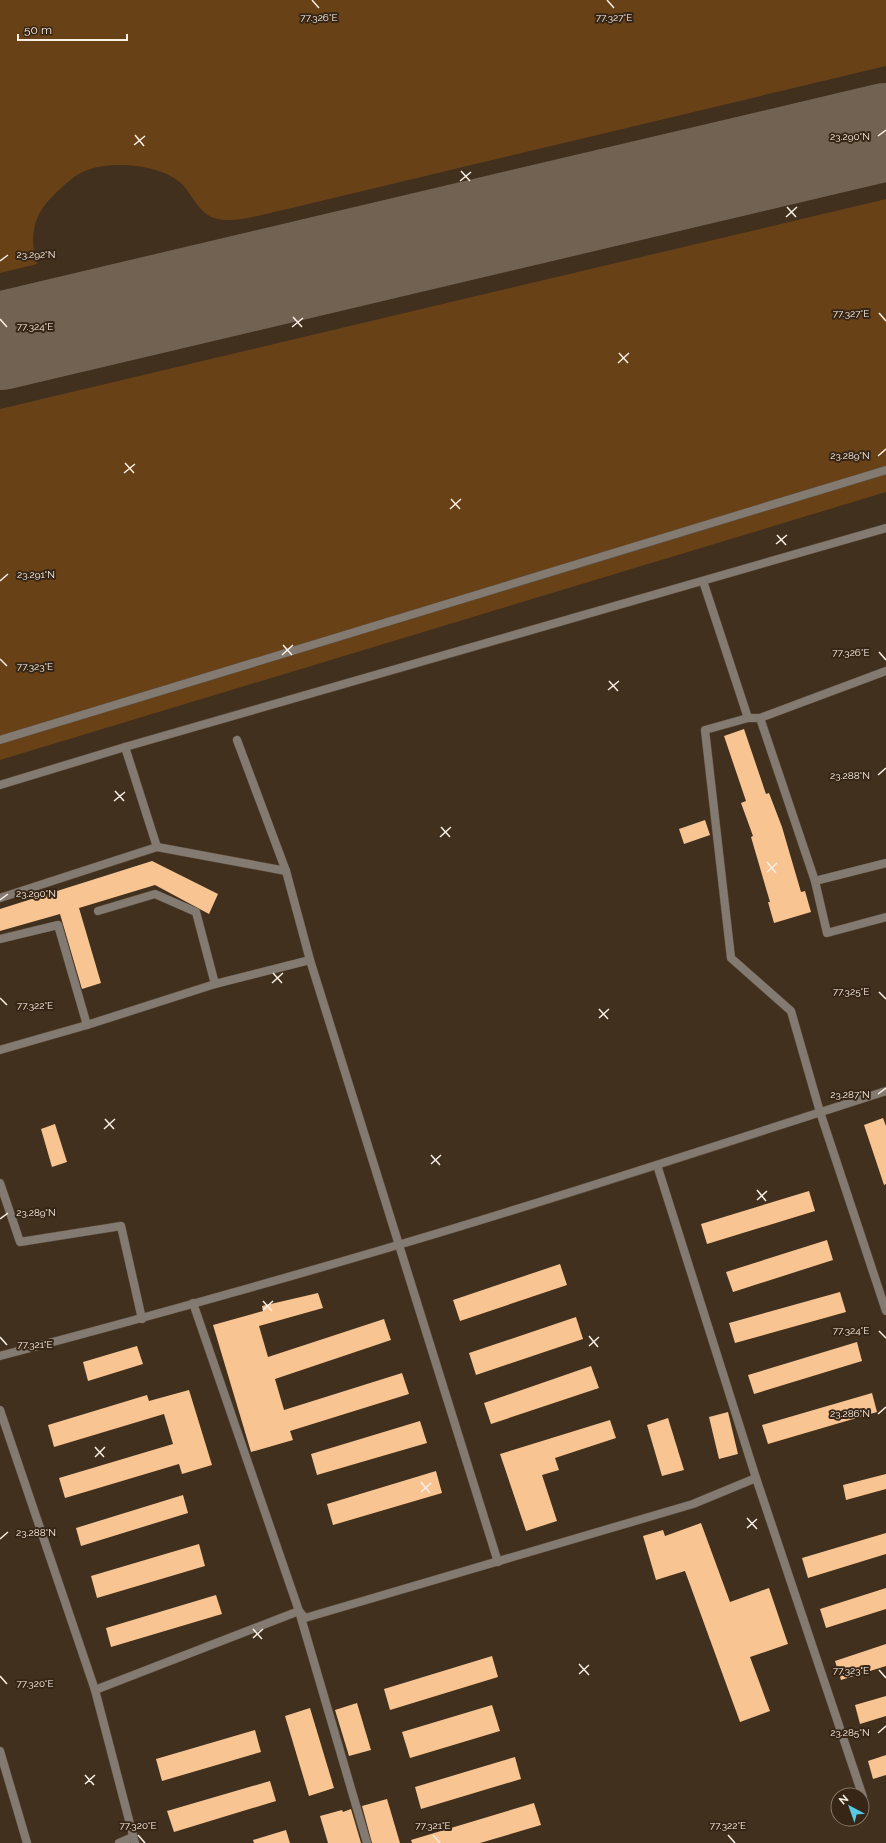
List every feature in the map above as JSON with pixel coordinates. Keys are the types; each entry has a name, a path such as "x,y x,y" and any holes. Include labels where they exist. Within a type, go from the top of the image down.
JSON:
{"street":[{"path":"0,740 886,470"},
{"path":"0,785 124,747 885,529 886,538"},
{"path":"703,581 748,718"},
{"path":"886,671 760,718 748,718 705,730 731,958 791,1011 820,1112 886,1311"},
{"path":"760,718 815,881 827,933 886,916"},
{"path":"237,740 286,871 310,960 498,1562"},
{"path":"124,747 157,847"},
{"path":"0,898 157,847 286,871"},
{"path":"815,881 886,863"},
{"path":"98,911 155,894 196,912 215,984"},
{"path":"0,939 58,925 87,1025"},
{"path":"0,1050 87,1025 215,984 310,960"},
{"path":"0,1356 142,1319 193,1303 400,1245 658,1165 886,1091"},
{"path":"658,1165 756,1478 860,1787"},
{"path":"0,1183 20,1242 121,1226 142,1319"},
{"path":"193,1303 299,1611 367,1843"},
{"path":"0,1410 1,1421 95,1690 134,1840 119,1843"},
{"path":"299,1611 305,1618 498,1562 693,1504 756,1478"},
{"path":"95,1690 299,1611"},
{"path":"0,1751 28,1843"}],"shaded area":[{"path":"0,0 886,0 886,66 255,217 221,220 209,216 200,208 183,185 174,178 150,168 122,165 96,168 85,171 73,178 47,202 41,210 37,218 33,235 33,244 37,264 0,273"},
{"path":"886,199 886,467 0,736 0,409"},
{"path":"886,473 886,492 0,760 0,743"}],"building":[{"path":"744,729 766,794 769,793 782,827 801,892 805,891 811,912 774,923 768,902 770,902 751,837 753,836 741,803 746,801 724,736"},
{"path":"705,820 710,835 684,844 679,829"},
{"path":"152,861 218,894 209,914 155,885 79,908 101,983 82,989 60,914 0,931 0,909"},
{"path":"883,1118 886,1126 886,1184 884,1185 864,1125"},
{"path":"55,1124 67,1162 52,1167 41,1129"},
{"path":"809,1191 815,1211 707,1244 701,1224"},
{"path":"827,1240 833,1260 733,1292 726,1272"},
{"path":"560,1264 567,1285 460,1321 453,1300"},
{"path":"840,1292 846,1312 735,1343 729,1323"},
{"path":"318,1293 323,1308 259,1326 268,1357 384,1319 391,1340 275,1379 284,1410 402,1373 409,1394 290,1431 293,1440 251,1452 213,1325 263,1311 262,1306"},
{"path":"576,1317 583,1339 476,1375 469,1353"},
{"path":"857,1342 862,1361 754,1394 748,1375"},
{"path":"137,1346 143,1364 88,1381 83,1362"},
{"path":"591,1366 599,1388 491,1424 484,1403"},
{"path":"189,1390 212,1465 182,1474 179,1464 65,1498 59,1478 173,1444 164,1414 54,1447 48,1425 147,1395 149,1401"},
{"path":"872,1393 877,1412 768,1444 762,1425"},
{"path":"728,1412 738,1454 719,1459 709,1417"},
{"path":"668,1418 684,1470 662,1476 647,1425"},
{"path":"610,1420 616,1438 555,1458 559,1470 542,1475 557,1521 526,1531 500,1454"},
{"path":"420,1421 427,1443 317,1475 311,1454"},
{"path":"436,1471 442,1493 333,1525 327,1504"},
{"path":"886,1474 886,1489 846,1500 843,1485"},
{"path":"183,1495 188,1513 81,1546 76,1528"},
{"path":"701,1523 730,1602 769,1588 788,1644 750,1657 770,1711 740,1722 685,1571 656,1580 643,1536 663,1530 665,1536"},
{"path":"886,1533 886,1554 808,1578 802,1558"},
{"path":"199,1544 205,1566 97,1598 91,1576"},
{"path":"886,1588 886,1609 826,1628 820,1609"},
{"path":"216,1595 222,1614 111,1647 106,1628"},
{"path":"886,1644 886,1666 841,1680 835,1661"},
{"path":"492,1656 498,1677 390,1710 384,1689"},
{"path":"886,1696 886,1716 860,1724 855,1705"},
{"path":"357,1703 371,1750 349,1756 335,1710"},
{"path":"492,1705 500,1731 410,1758 402,1732"},
{"path":"310,1708 334,1788 309,1796 285,1716"},
{"path":"255,1730 261,1752 162,1781 156,1759"},
{"path":"886,1755 886,1775 873,1779 868,1761"},
{"path":"515,1757 521,1779 421,1809 415,1787"},
{"path":"270,1781 276,1801 174,1832 167,1811"},
{"path":"387,1799 400,1843 372,1843 362,1806"},
{"path":"534,1803 541,1825 480,1843 412,1843 411,1840"},
{"path":"351,1809 361,1843 328,1843 320,1816"},
{"path":"286,1830 290,1843 254,1843 253,1840"}],"runway":[{"path":"0,341 886,132"}]}
